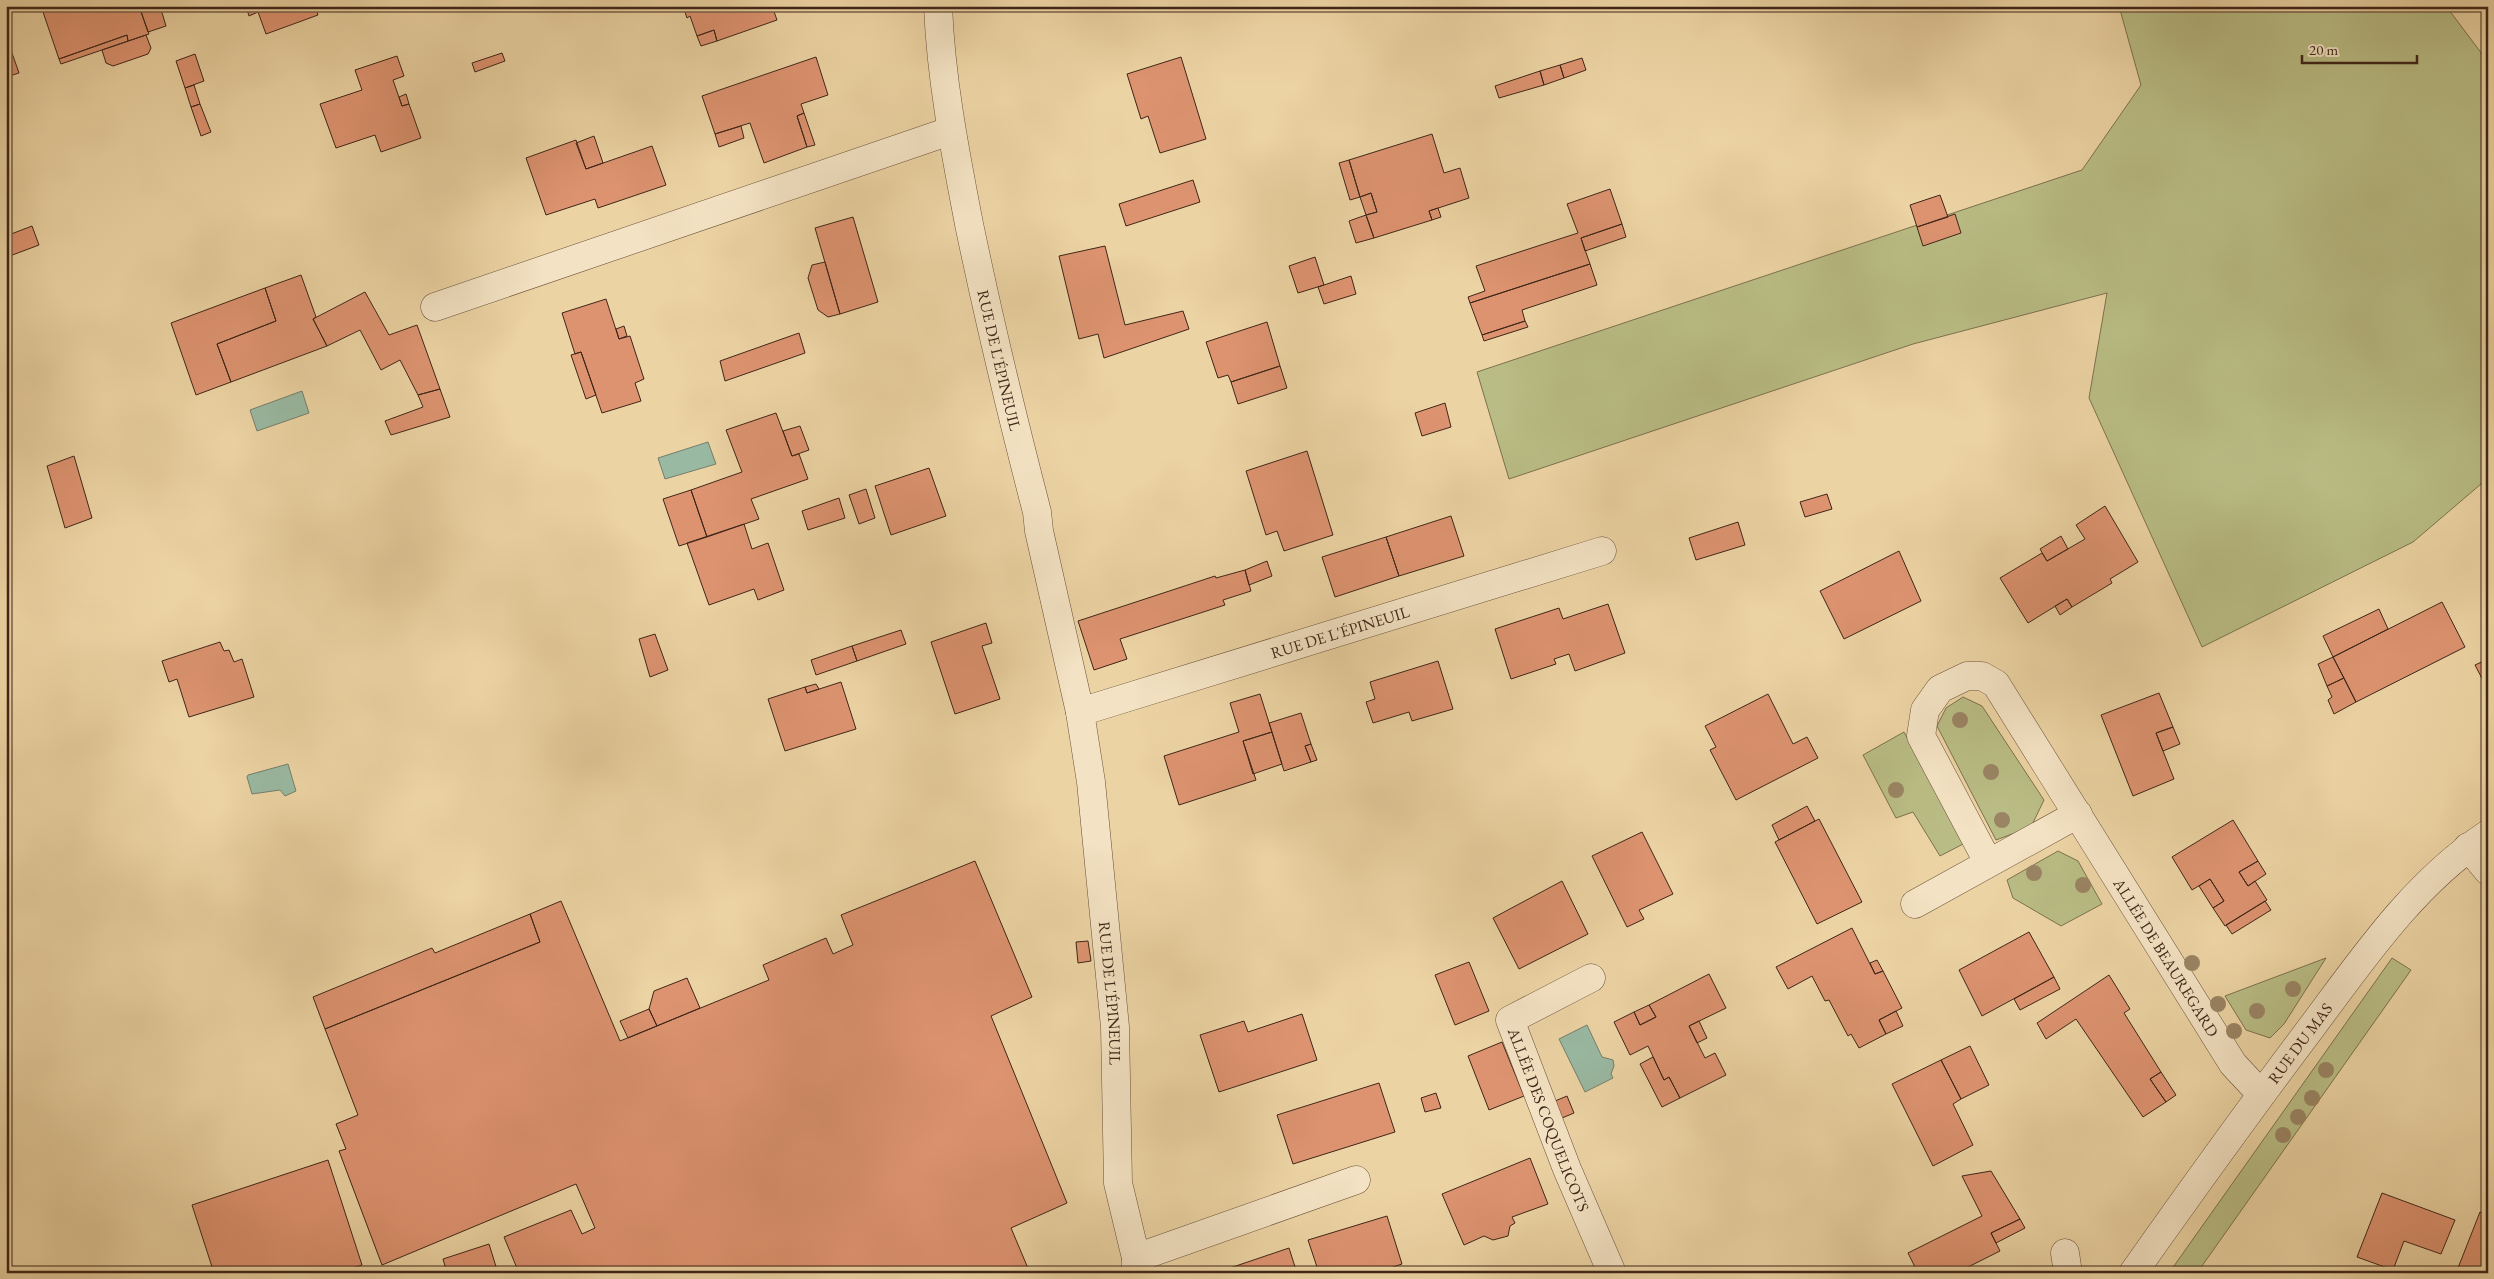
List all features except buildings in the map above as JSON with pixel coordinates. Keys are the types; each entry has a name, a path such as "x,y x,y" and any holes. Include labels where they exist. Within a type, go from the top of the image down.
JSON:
{"street":[{"name":"RUE DE L'ÉPINEUIL","path":"938,6 940,54 950,130 996,350 1037,512 1039,531 1080,712 1091,782 1112,987 1115,1027 1118,1183 1136,1265"},
{"path":"435,307 950,130"},
{"name":"RUE DE L'ÉPINEUIL","path":"1080,712 1602,551"},
{"name":"ALLÉE DE BEAUREGARD","path":"1988,862 1922,736 1925,710 1940,689 1967,676 1982,676 1996,684 2233,1064 2261,1094"},
{"path":"1915,904 2078,814"},
{"path":"2478,840 2488,871"},
{"name":"RUE DU MAS","path":"2133,1273 2261,1094 2386,926 2431,878 2478,840"},
{"name":"ALLÉE DES COQUELICOTS","path":"1591,978 1510,1020 1567,1169 1612,1273"},
{"path":"1136,1265 1356,1180"}],"green space":[{"path":"2119,6 2446,6 2488,62 2488,478 2413,542 2202,647 2089,398 2107,293 1913,344 1509,479 1477,372 2082,170 2141,85"},
{"path":"1963,697 1982,706 2044,800 2031,827 1996,840 1937,726 1946,708"},
{"path":"1904,732 1965,843 1940,856 1913,812 1896,818 1863,755"},
{"path":"2058,851 2078,861 2102,904 2061,926 2013,898 2007,880"},
{"path":"2326,958 2284,1024 2270,1038 2246,1030 2225,996"},
{"path":"2392,958 2411,970 2197,1273 2169,1273"}],"shaded area":[{"path":"302,391 309,413 257,431 250,410"},
{"path":"708,442 716,464 665,479 658,458"},
{"path":"288,764 296,791 285,796 280,790 252,794 248,775"},
{"path":"1587,1025 1602,1057 1613,1060 1614,1066 1611,1074 1613,1078 1585,1092 1559,1039"}]}
